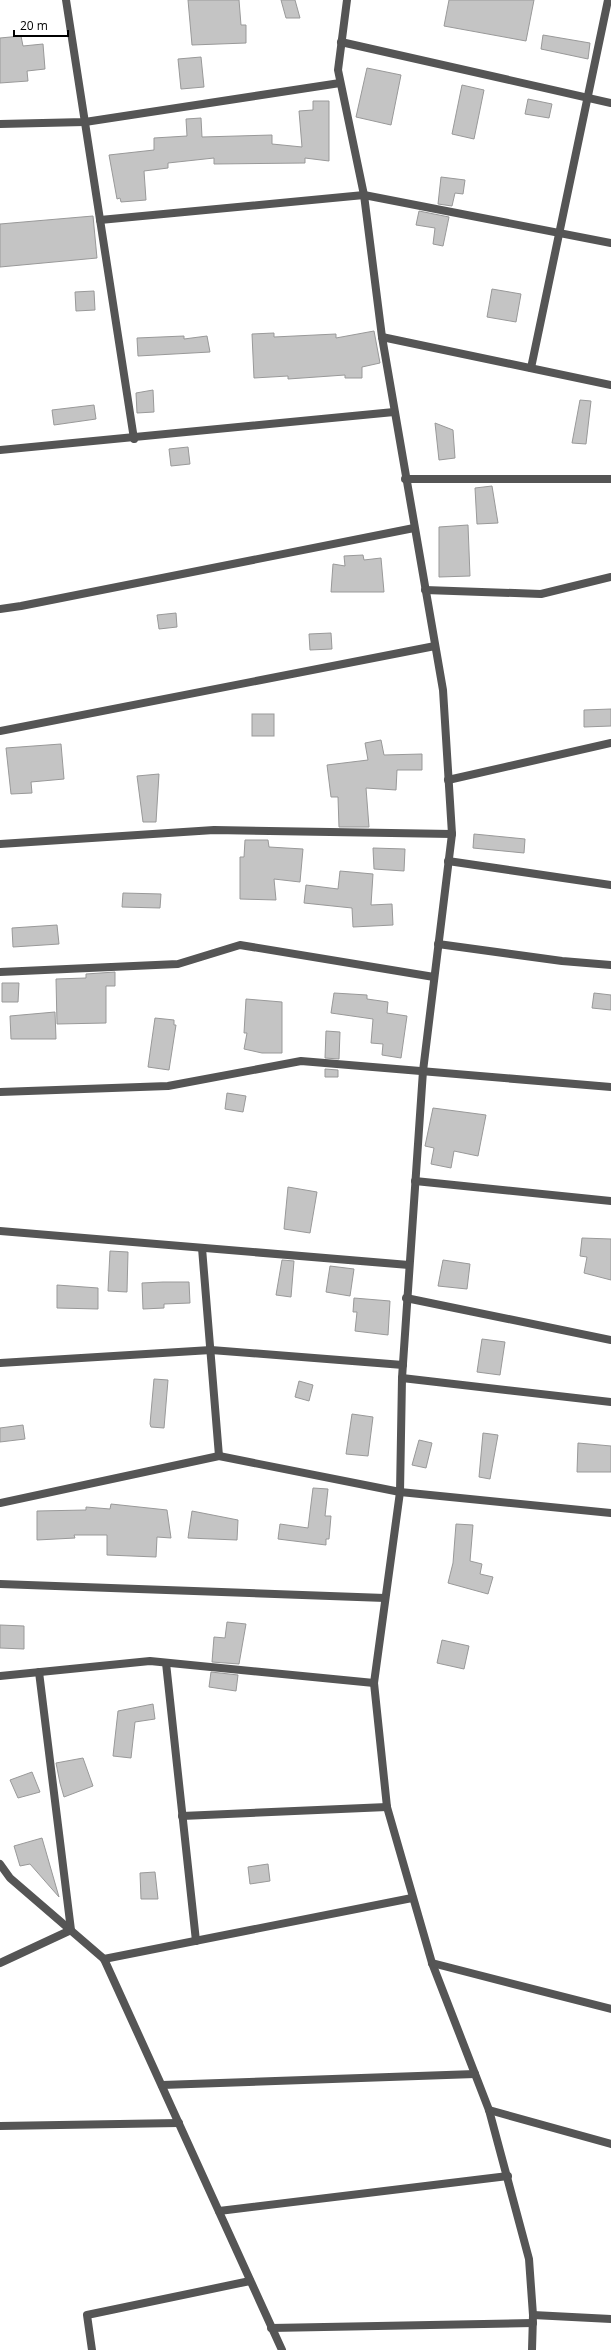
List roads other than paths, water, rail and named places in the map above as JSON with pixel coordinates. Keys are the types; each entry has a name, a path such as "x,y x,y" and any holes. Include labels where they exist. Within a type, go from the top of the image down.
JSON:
{"street":[{"path":"66,0 134,439"},
{"path":"347,0 338,70 364,195 382,337 405,479 443,690 452,834 423,1071 406,1298 402,1378 400,1492 374,1683 387,1807 412,1898 432,1963 489,2110 508,2176 529,2259 533,2319 532,2350"},
{"path":"530,368 608,0"},
{"path":"341,42 611,103"},
{"path":"0,124 85,122 340,83"},
{"path":"100,220 364,195 611,243"},
{"path":"382,337 611,385"},
{"path":"0,450 134,439 394,412"},
{"path":"405,479 611,479"},
{"path":"0,609 29,605 414,528"},
{"path":"425,590 541,594 611,577"},
{"path":"0,731 435,646"},
{"path":"448,780 611,743"},
{"path":"0,844 214,830 452,834"},
{"path":"448,861 611,885"},
{"path":"438,944 562,961 611,965"},
{"path":"0,972 178,964 240,945 434,977"},
{"path":"0,1092 168,1086 301,1061 611,1088"},
{"path":"415,1181 611,1201"},
{"path":"0,1230 409,1265"},
{"path":"202,1248 219,1456"},
{"path":"406,1298 611,1340"},
{"path":"0,1363 211,1350 403,1365"},
{"path":"402,1378 611,1402"},
{"path":"0,1503 219,1456 400,1492 611,1514"},
{"path":"0,1584 385,1598"},
{"path":"0,1676 150,1662 374,1683"},
{"path":"166,1663 196,1941"},
{"path":"39,1672 71,1930"},
{"path":"182,1816 387,1807"},
{"path":"0,1864 10,1878 104,1959 282,2350"},
{"path":"104,1959 412,1898"},
{"path":"0,1963 71,1930"},
{"path":"432,1963 611,2009"},
{"path":"162,2085 476,2074"},
{"path":"489,2110 611,2144"},
{"path":"0,2126 179,2123"},
{"path":"219,2212 508,2176"},
{"path":"92,2350 87,2315 250,2281"},
{"path":"272,2328 533,2319 611,2319"}]}
